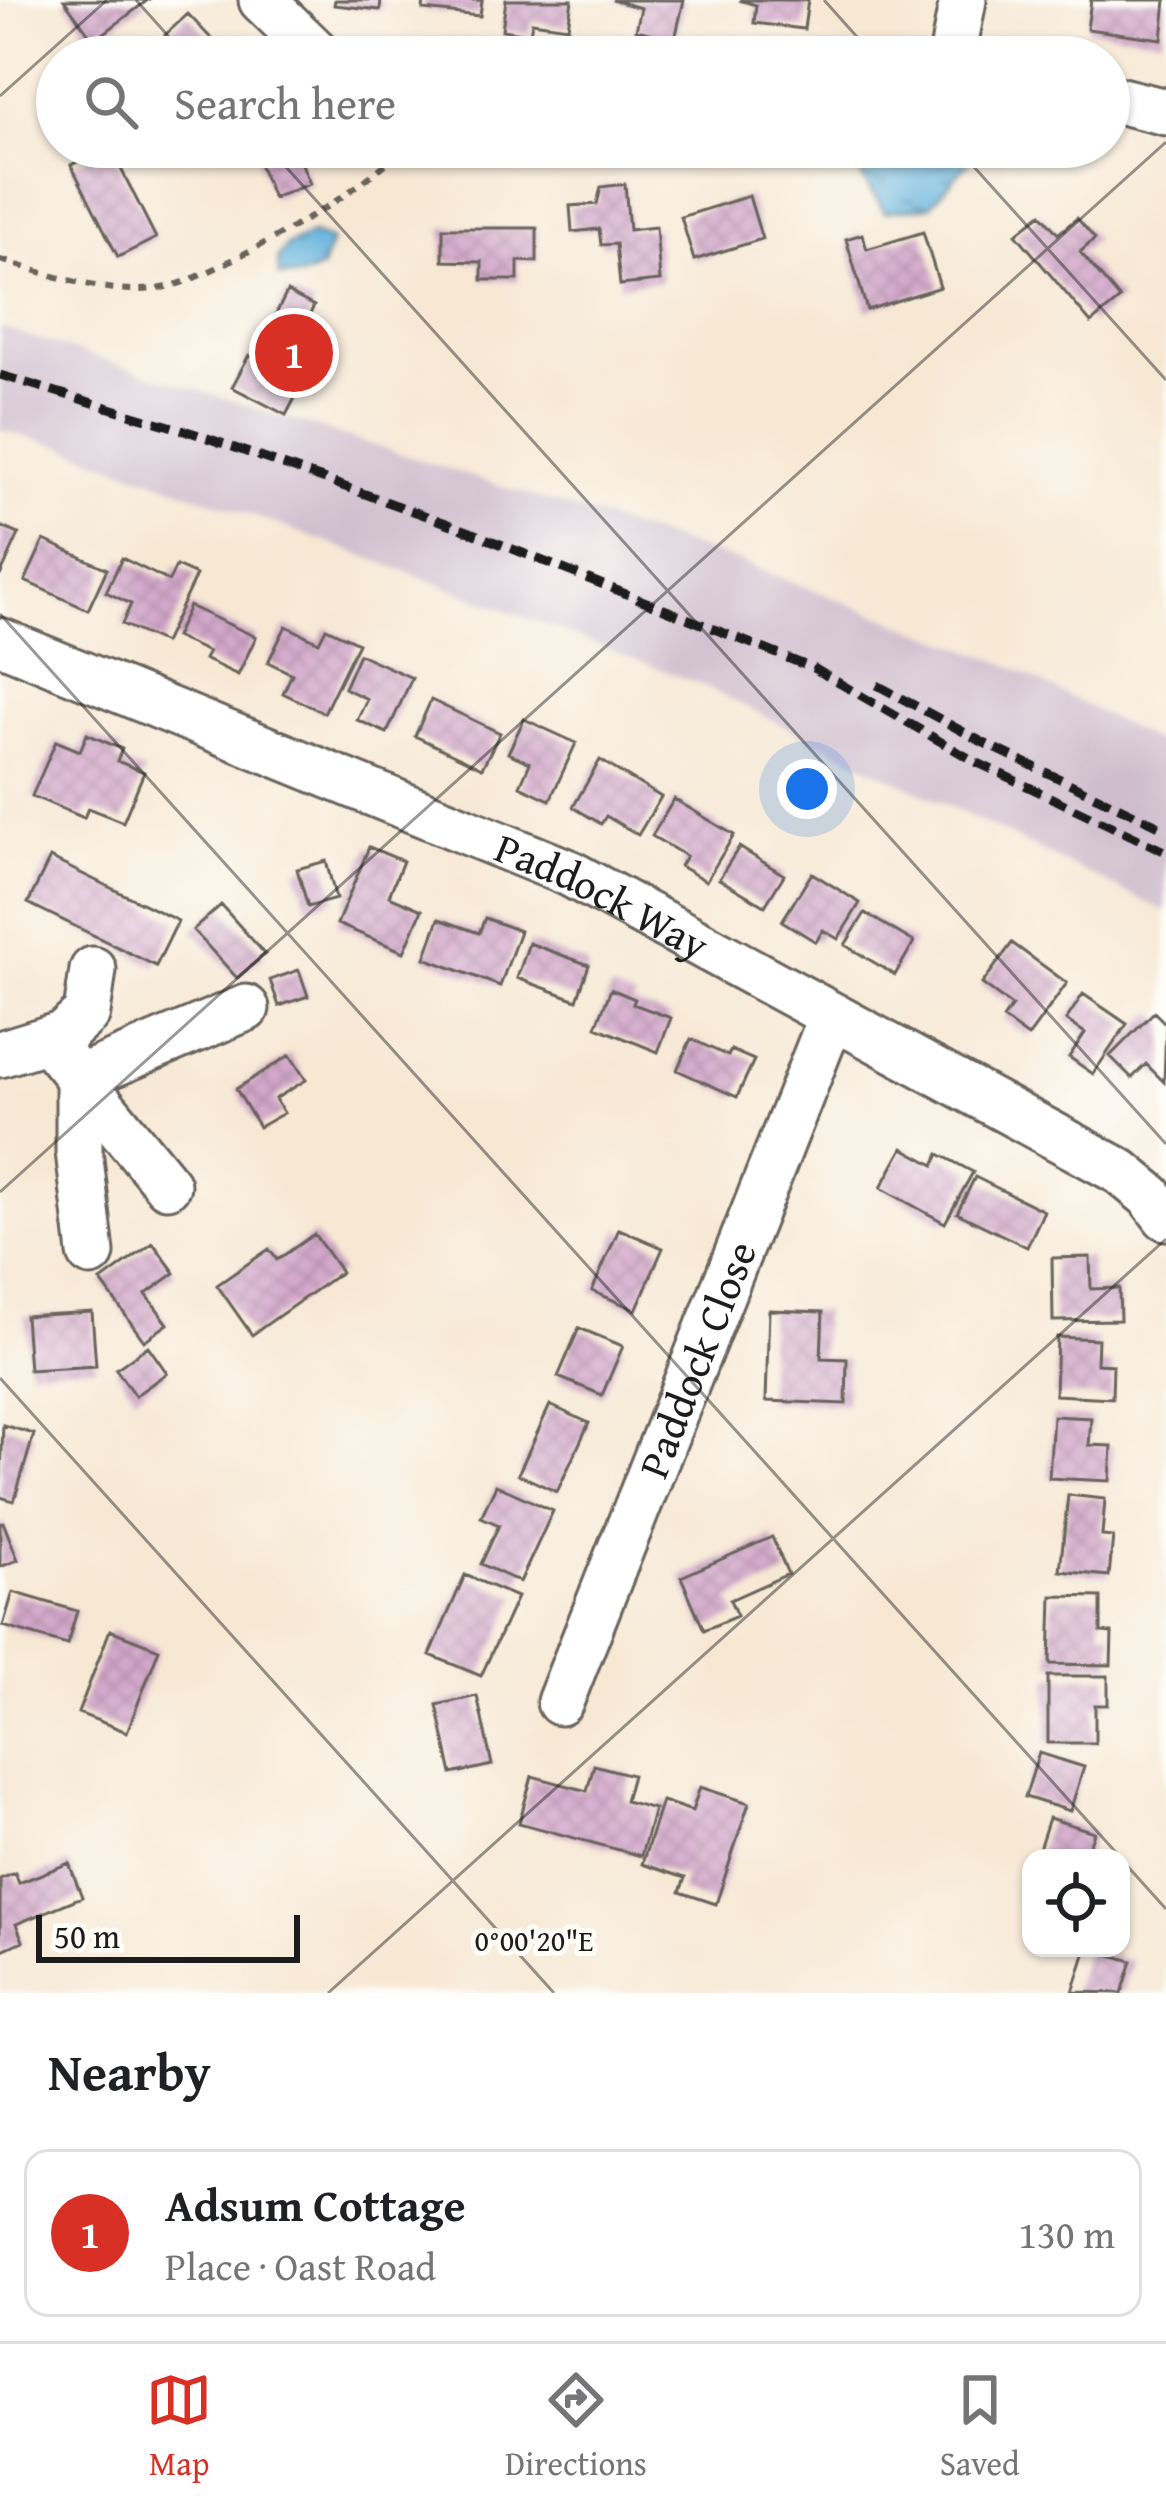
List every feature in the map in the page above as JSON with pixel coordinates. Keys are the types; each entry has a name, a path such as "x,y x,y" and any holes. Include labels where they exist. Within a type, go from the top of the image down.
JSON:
{"street":[{"path":"262,0 299,36"},
{"path":"956,36 962,0"},
{"path":"1130,103 1166,112"},
{"name":"Paddock Way","path":"0,641 534,857 1121,1172 1166,1217"},
{"path":"0,1054 64,1034 87,1013 93,970"},
{"path":"79,1078 245,1008"},
{"name":"Paddock Close","path":"560,1702 832,1016"},
{"path":"48,1040 167,1185"},
{"path":"79,1078 80,1151 91,1253"}],"path":[{"path":"0,260 99,286 159,289 207,272 316,217 378,168"}],"shaded area":[{"path":"0,327 734,560 1004,663 1166,747 1166,912 699,684 397,568 61,446 0,430"}],"water":[{"path":"861,168 963,168 930,206 885,212 861,176"},
{"path":"312,234 331,241 322,268 300,277 279,276 278,258 288,245"}],"building":[{"path":"64,0 148,0 101,36 90,36"},
{"path":"335,0 381,0 380,10 334,5"},
{"path":"424,0 482,0 480,16 423,10"},
{"path":"506,0 572,0 568,27 532,22 530,34 502,30"},
{"path":"612,0 684,0 676,36 636,30 641,8"},
{"path":"739,0 808,0 804,29 754,23 756,5"},
{"path":"1091,0 1166,0 1162,39 1087,29"},
{"path":"188,14 209,36 166,36"},
{"path":"73,168 121,168 156,238 118,257"},
{"path":"261,168 304,168 310,184 273,198"},
{"path":"625,184 629,230 656,227 660,281 620,285 616,244 601,245 599,229 572,232 570,206 597,204 601,187"},
{"path":"749,196 762,239 694,260 681,217"},
{"path":"1041,214 1058,234 1077,218 1095,239 1080,252 1120,299 1091,323 1016,234"},
{"path":"443,228 537,228 537,262 518,261 518,280 482,280 482,262 443,261"},
{"path":"923,232 940,287 867,310 846,239 862,234 867,249"},
{"path":"287,292 314,306 300,333 323,345 286,415 232,387 249,355 265,364 272,351 260,345"},
{"path":"0,526 19,534 0,576"},
{"path":"44,540 107,569 88,610 25,581"},
{"path":"122,558 169,581 176,566 196,575 164,643 122,624 131,604 106,592"},
{"path":"189,606 256,637 238,675 204,659 208,652 175,637"},
{"path":"286,626 319,642 326,628 358,643 324,713 283,693 292,674 268,662"},
{"path":"359,654 412,678 387,733 357,720 367,699 344,688"},
{"path":"431,700 500,733 482,768 415,736"},
{"path":"524,719 576,743 550,800 520,786 530,763 508,753"},
{"path":"87,734 122,749 117,761 144,772 123,822 88,808 84,818 32,796 56,741 80,751"},
{"path":"600,760 661,797 638,835 606,816 601,824 573,807"},
{"path":"674,799 734,835 706,881 680,866 686,856 652,836"},
{"path":"369,847 403,861 389,896 422,910 404,952 337,924"},
{"path":"739,847 784,875 765,906 719,879"},
{"path":"50,858 178,921 156,966 28,903"},
{"path":"326,861 336,899 308,907 297,869"},
{"path":"812,873 860,903 838,939 823,930 816,942 782,921"},
{"path":"221,905 265,954 237,978 193,930"},
{"path":"865,913 914,942 895,975 845,945"},
{"path":"485,918 520,931 500,986 425,958 439,919 479,933"},
{"path":"529,943 589,965 577,1000 517,978"},
{"path":"1012,943 1067,983 1028,1037 1003,1019 1012,1006 982,984"},
{"path":"299,970 308,996 279,1006 270,980"},
{"path":"611,989 635,999 633,1004 671,1018 658,1052 596,1027"},
{"path":"1083,994 1127,1024 1093,1074 1069,1057 1085,1033 1066,1020"},
{"path":"1154,1012 1166,1024 1164,1082 1146,1064 1132,1078 1110,1056"},
{"path":"691,1039 728,1056 731,1050 754,1060 737,1097 677,1070"},
{"path":"290,1055 306,1080 275,1099 284,1113 259,1127 236,1089"},
{"path":"903,1148 934,1165 939,1154 973,1172 945,1223 881,1188"},
{"path":"975,1177 1044,1211 1027,1247 957,1213"},
{"path":"619,1229 663,1248 636,1310 592,1291"},
{"path":"314,1234 341,1272 252,1335 217,1285 269,1249 277,1260"},
{"path":"153,1243 175,1273 146,1294 168,1324 144,1341 101,1281"},
{"path":"1090,1257 1091,1289 1119,1288 1120,1320 1053,1321 1052,1258"},
{"path":"769,1310 823,1312 821,1358 847,1359 846,1404 766,1401"},
{"path":"92,1312 96,1366 29,1370 25,1316"},
{"path":"579,1328 623,1346 602,1395 558,1377"},
{"path":"1057,1337 1098,1339 1097,1364 1113,1365 1112,1398 1055,1395"},
{"path":"148,1346 167,1373 135,1396 116,1369"},
{"path":"550,1405 589,1423 557,1492 518,1474"},
{"path":"1053,1416 1091,1418 1089,1445 1112,1446 1110,1481 1049,1478"},
{"path":"3,1425 34,1434 14,1501 0,1497"},
{"path":"496,1485 553,1511 520,1582 481,1564 499,1525 481,1517"},
{"path":"1068,1495 1105,1499 1102,1536 1113,1537 1109,1576 1060,1571"},
{"path":"0,1523 18,1560 0,1567"},
{"path":"772,1537 788,1574 730,1600 737,1616 704,1630 681,1577"},
{"path":"465,1575 517,1597 481,1676 430,1655"},
{"path":"13,1592 77,1611 67,1645 3,1626"},
{"path":"1052,1596 1101,1597 1101,1632 1112,1633 1111,1665 1050,1664"},
{"path":"110,1630 159,1649 127,1732 78,1713"},
{"path":"1048,1676 1108,1676 1108,1705 1095,1705 1095,1743 1048,1743"},
{"path":"477,1696 492,1765 452,1774 437,1705"},
{"path":"1039,1753 1084,1767 1070,1811 1025,1797"},
{"path":"594,1765 632,1775 625,1801 654,1809 641,1856 519,1823 532,1776 587,1791"},
{"path":"700,1787 749,1803 716,1904 680,1892 685,1878 642,1864 662,1801 692,1811"},
{"path":"1049,1818 1094,1832 1088,1849 1039,1849"},
{"path":"69,1863 82,1897 16,1924 23,1941 0,1951 0,1879 15,1873 19,1883"},
{"path":"1084,1957 1132,1961 1122,1993 1073,1992"}],"railway":[{"path":"0,375 193,433 455,526 815,669 976,762 1166,852"},
{"path":"877,685 984,743 1166,829"}],"place":[{"name":"Adsum Cottage","path":"294,353"}]}
